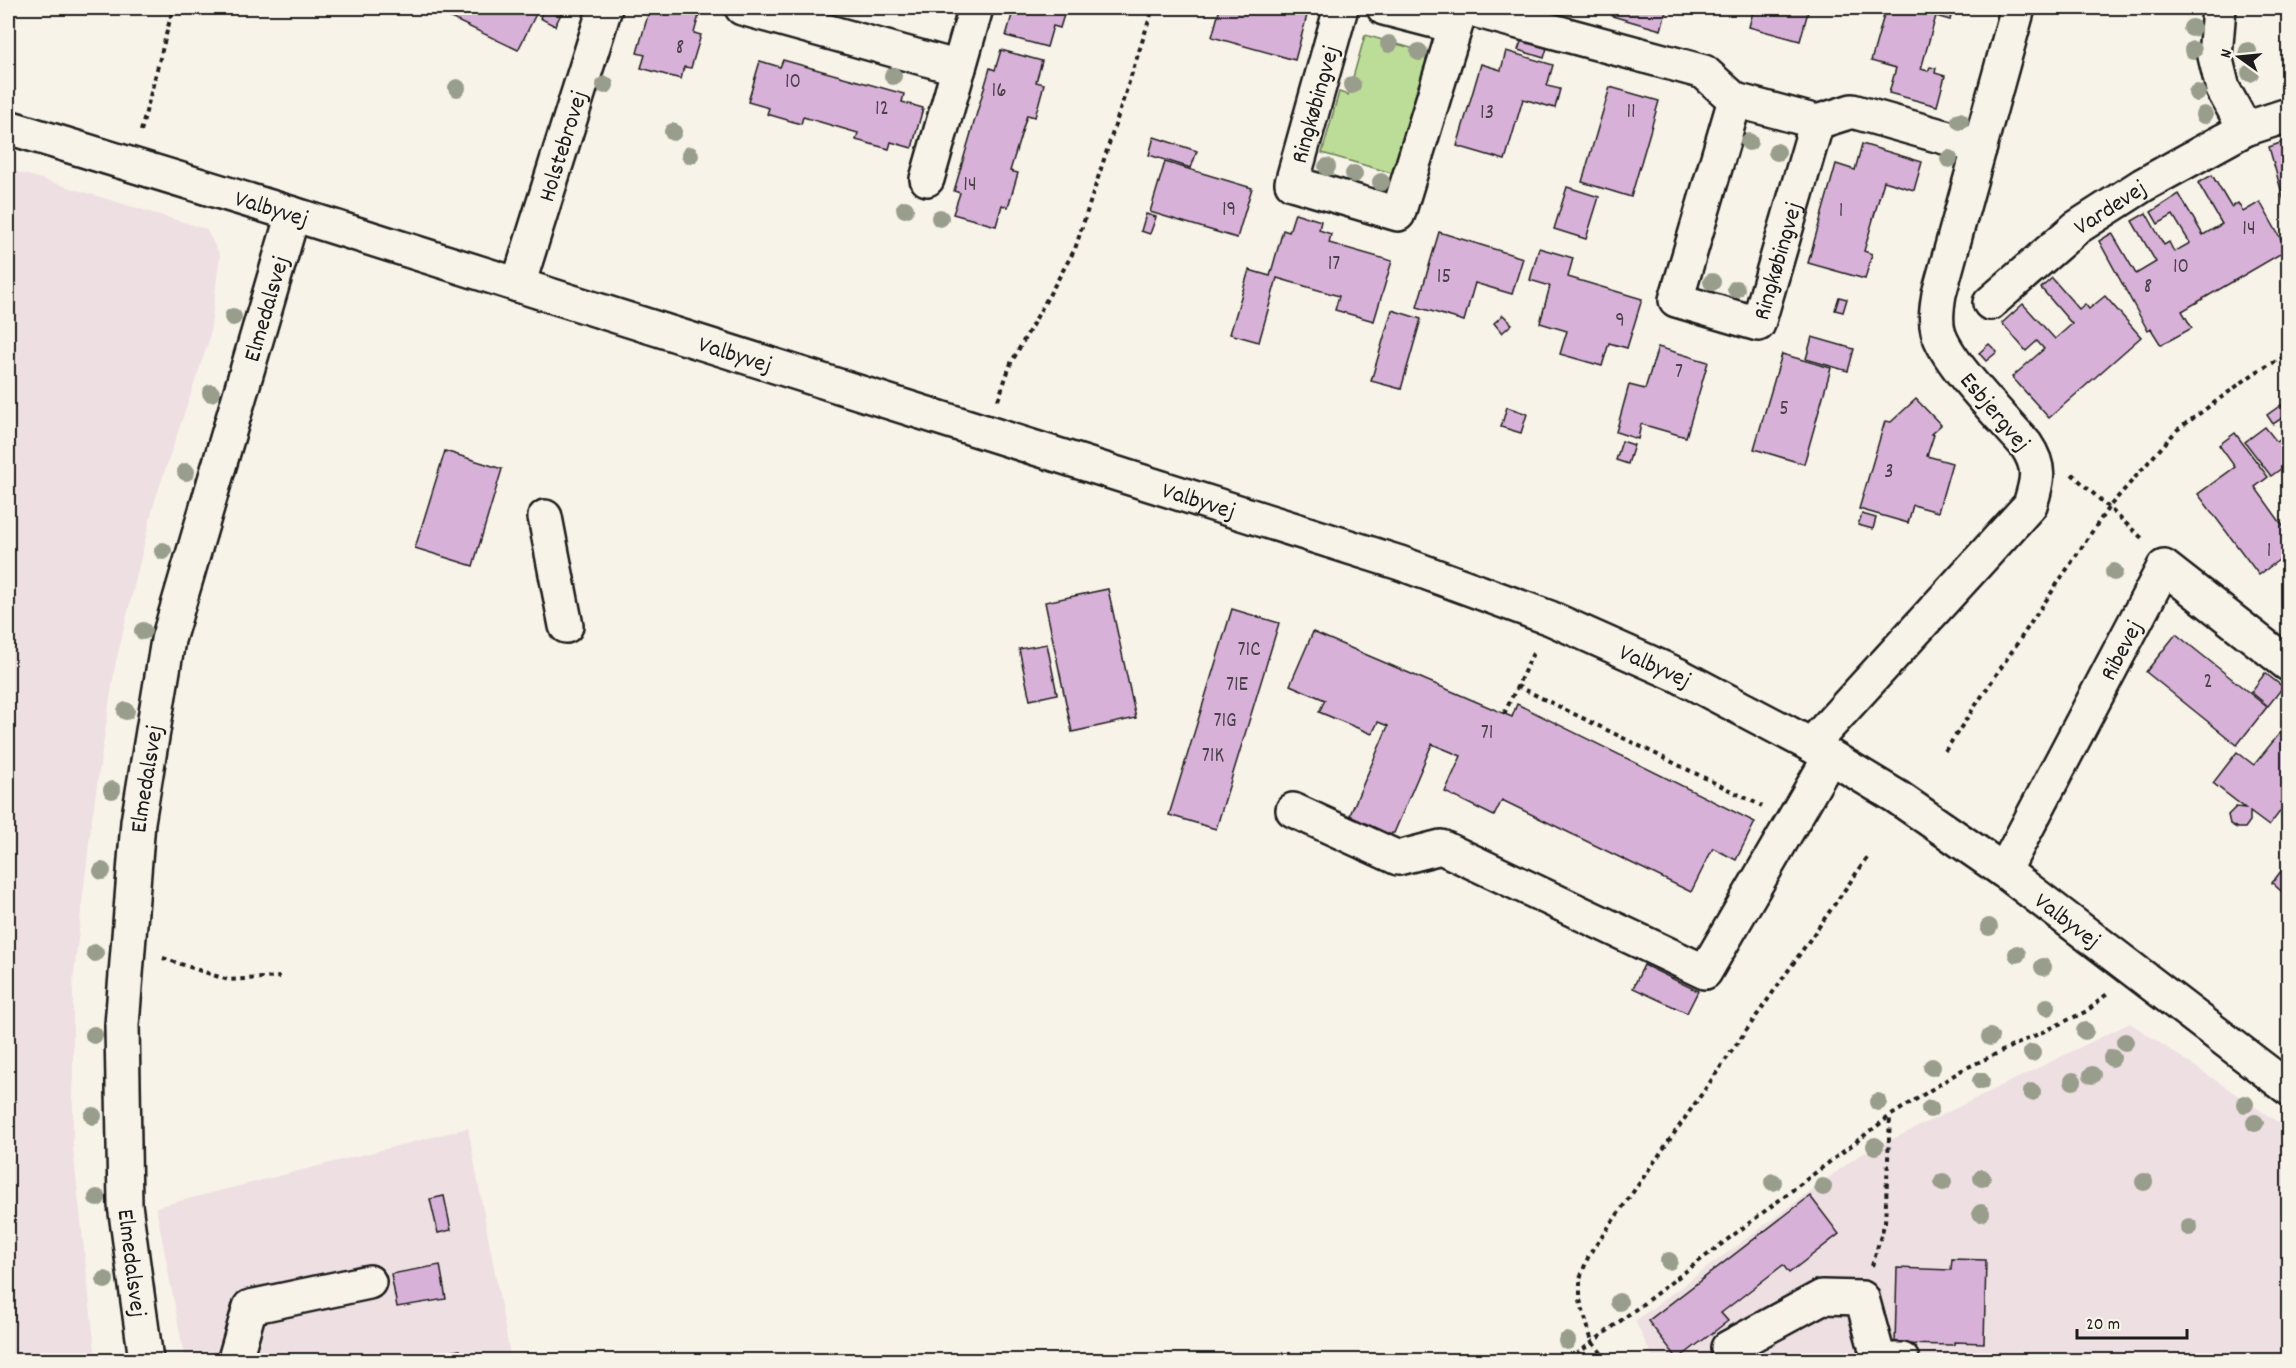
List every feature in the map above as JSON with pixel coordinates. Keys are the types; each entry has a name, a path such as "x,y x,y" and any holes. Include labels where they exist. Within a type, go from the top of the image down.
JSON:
{"street":[{"name":"Holstebrovej","path":"518,285 605,8"},
{"path":"742,8 958,68"},
{"path":"927,179 976,8"},
{"name":"Ringkøbingvej","path":"1341,8 1292,183 1398,214 1461,14"},
{"path":"1384,8 1461,14 1704,72 1735,100 1817,122 1852,111 1980,147"},
{"name":"Esbjergvej","path":"1293,810 1398,858 1441,847 1705,972 1793,821 1821,751 2030,504 2036,486 2038,468 2034,456 1953,360 1938,331 1937,313 1939,294 2018,8"},
{"path":"2219,8 2216,56 2223,89 2245,129"},
{"name":"Ringkøbingvej","path":"1735,100 1676,300 1758,324 1817,122"},
{"name":"Vardevej","path":"1989,303 2076,228 2143,185 2245,129 2289,115"},
{"name":"Valbyvej","path":"8,127 986,431 1400,563 1550,618 1678,675 1821,751 1897,797 2004,871 2289,1088"},
{"name":"Elmedalsvej","path":"146,1360 124,1205 122,1025 138,822 168,640 293,214"},
{"path":"545,517 566,626"},
{"path":"2164,567 2285,654"},
{"name":"Ribevej","path":"2004,871 2164,567"},
{"path":"233,1360 250,1307 369,1282"},
{"path":"1728,1348 1822,1298 1862,1298 1879,1360 1902,1360"}],"path":[{"path":"132,166 173,8"},
{"path":"986,431 1011,363 1075,249 1153,8"},
{"path":"1945,751 2108,508 2177,430 2256,372 2289,355"},
{"path":"2038,468 2066,469 2146,543 2164,567"},
{"path":"1504,714 1533,652"},
{"path":"1517,686 1793,821"},
{"path":"1607,1360 1592,1342 1580,1300 1580,1278 1588,1255 1867,858"},
{"path":"128,946 228,980 280,977"},
{"path":"1569,1360 1890,1116 1962,1070 2087,1011 2136,972"},
{"path":"1862,1298 1885,1222 1890,1116"}],"shaded area":[{"path":"8,169 206,229 220,255 209,340 154,503 115,666 91,825 73,983 73,1148 96,1360 8,1360"},
{"path":"2130,1023 2288,1129 2288,1360 1654,1360 1635,1321 1858,1156"},
{"path":"468,1128 511,1360 185,1360 156,1207"}],"green space":[{"path":"1365,35 1429,53 1395,174 1322,153 1339,92 1348,95"}],"building":[{"path":"430,8 539,8 518,50"},
{"path":"544,8 564,8 555,26 540,18"},
{"path":"650,8 701,8 694,33 701,35 691,68 684,67 681,79 641,68 645,55 637,53"},
{"path":"1006,8 1066,8 1060,28 1053,26 1047,47 1006,36 1012,15 1005,12"},
{"path":"1220,8 1309,8 1295,60 1212,37"},
{"path":"1614,8 1667,8 1661,30 1612,16"},
{"path":"1754,8 1809,8 1800,41 1749,27"},
{"path":"1886,8 1953,8 1950,20 1936,16 1921,69 1928,71 1930,67 1936,68 1935,73 1945,76 1937,106 1889,93 1896,68 1871,61"},
{"path":"1522,39 1547,48 1544,58 1518,50"},
{"path":"1001,50 1042,61 1036,82 1044,84 1035,117 1027,115 1010,171 1018,173 1008,207 1002,205 996,226 953,214 960,193 954,191 990,68 995,70"},
{"path":"1506,51 1553,65 1547,86 1560,89 1555,108 1523,99 1505,160 1457,146 1481,64 1501,70"},
{"path":"783,60 904,94 902,102 923,108 912,148 891,142 889,149 856,140 858,133 803,117 801,124 767,114 769,108 748,102 760,61 780,67"},
{"path":"1610,87 1659,101 1631,197 1582,182"},
{"path":"1154,137 1197,151 1191,168 1149,155"},
{"path":"2283,142 2288,158 2288,215 2269,147"},
{"path":"1862,144 1922,162 1914,190 1884,181 1864,251 1872,254 1865,279 1808,263 1836,164 1855,170"},
{"path":"1165,162 1252,188 1237,238 1150,212"},
{"path":"2212,175 2231,207 2238,203 2243,212 2260,202 2287,250 2182,311 2192,328 2161,345 2151,329 2148,331 2099,241 2112,233 2136,274 2156,262 2132,221 2146,213 2164,245 2169,242 2174,252 2190,243 2173,215 2158,224 2151,212 2179,194 2203,235 2222,224 2198,183"},
{"path":"1567,187 1599,197 1586,239 1554,229"},
{"path":"1295,213 1321,221 1319,230 1331,234 1329,243 1392,261 1374,321 1335,310 1339,296 1277,278 1259,342 1230,334 1249,270 1270,276 1283,230 1289,232"},
{"path":"1146,214 1156,217 1150,234 1141,231"},
{"path":"1439,232 1523,258 1512,294 1475,283 1464,321 1417,307"},
{"path":"1539,248 1573,258 1568,277 1642,299 1627,348 1609,343 1602,366 1560,354 1567,331 1540,323 1550,286 1530,280"},
{"path":"2052,278 2079,309 2085,304 2089,309 2105,296 2141,337 2049,418 2012,377 2044,349 2037,341 2026,351 2002,323 2023,304 2055,339 2072,324 2041,288"},
{"path":"1839,297 1847,299 1843,312 1835,310"},
{"path":"1392,310 1421,319 1401,389 1371,381"},
{"path":"1503,315 1512,324 1502,333 1494,323"},
{"path":"1812,337 1854,349 1848,371 1806,359"},
{"path":"1989,344 1997,352 1986,361 1979,353"},
{"path":"1658,347 1708,362 1686,437 1641,424 1638,439 1616,432 1629,385 1645,389"},
{"path":"1782,354 1831,368 1804,464 1754,449"},
{"path":"1916,399 1941,425 1931,434 1934,435 1927,456 1952,463 1938,512 1913,505 1908,523 1859,509 1885,421 1891,422"},
{"path":"2281,405 2287,415 2273,424 2267,415"},
{"path":"1507,407 1527,414 1521,433 1501,427"},
{"path":"2265,427 2277,442 2288,433 2288,470 2285,466 2271,476 2245,442"},
{"path":"2235,433 2268,477 2255,487 2288,533 2288,553 2259,575 2198,494 2235,467 2219,445"},
{"path":"1622,441 1634,445 1628,464 1616,460"},
{"path":"445,451 502,469 473,566 415,548"},
{"path":"1862,514 1876,518 1873,529 1858,525"},
{"path":"1108,589 1136,718 1072,732 1045,602"},
{"path":"1232,609 1279,623 1216,829 1169,815"},
{"path":"1313,632 1512,717 1517,704 1755,822 1736,860 1713,848 1691,892 1502,800 1494,816 1445,792 1461,756 1432,744 1389,840 1349,823 1352,816 1350,815 1388,726 1378,722 1372,734 1319,712 1325,700 1290,685"},
{"path":"2176,634 2267,707 2237,745 2146,672"},
{"path":"1047,644 1057,694 1030,700 1019,649"},
{"path":"2265,673 2283,687 2268,706 2251,692"},
{"path":"2288,723 2288,801 2269,826 2250,812 2250,821 2245,828 2237,828 2230,824 2228,815 2236,807 2245,808 2213,783 2237,752 2254,765"},
{"path":"2288,862 2288,897 2272,883"},
{"path":"1644,965 1698,991 1687,1013 1633,988"},
{"path":"444,1196 451,1230 438,1233 430,1199"},
{"path":"1810,1196 1839,1234 1789,1273 1783,1265 1721,1313 1728,1321 1678,1359 1648,1321"},
{"path":"1952,1259 1986,1260 1984,1343 1895,1344 1897,1268 1951,1270"},
{"path":"440,1265 446,1299 397,1307 391,1274"},
{"path":"460,1350 462,1360 411,1360"}]}
